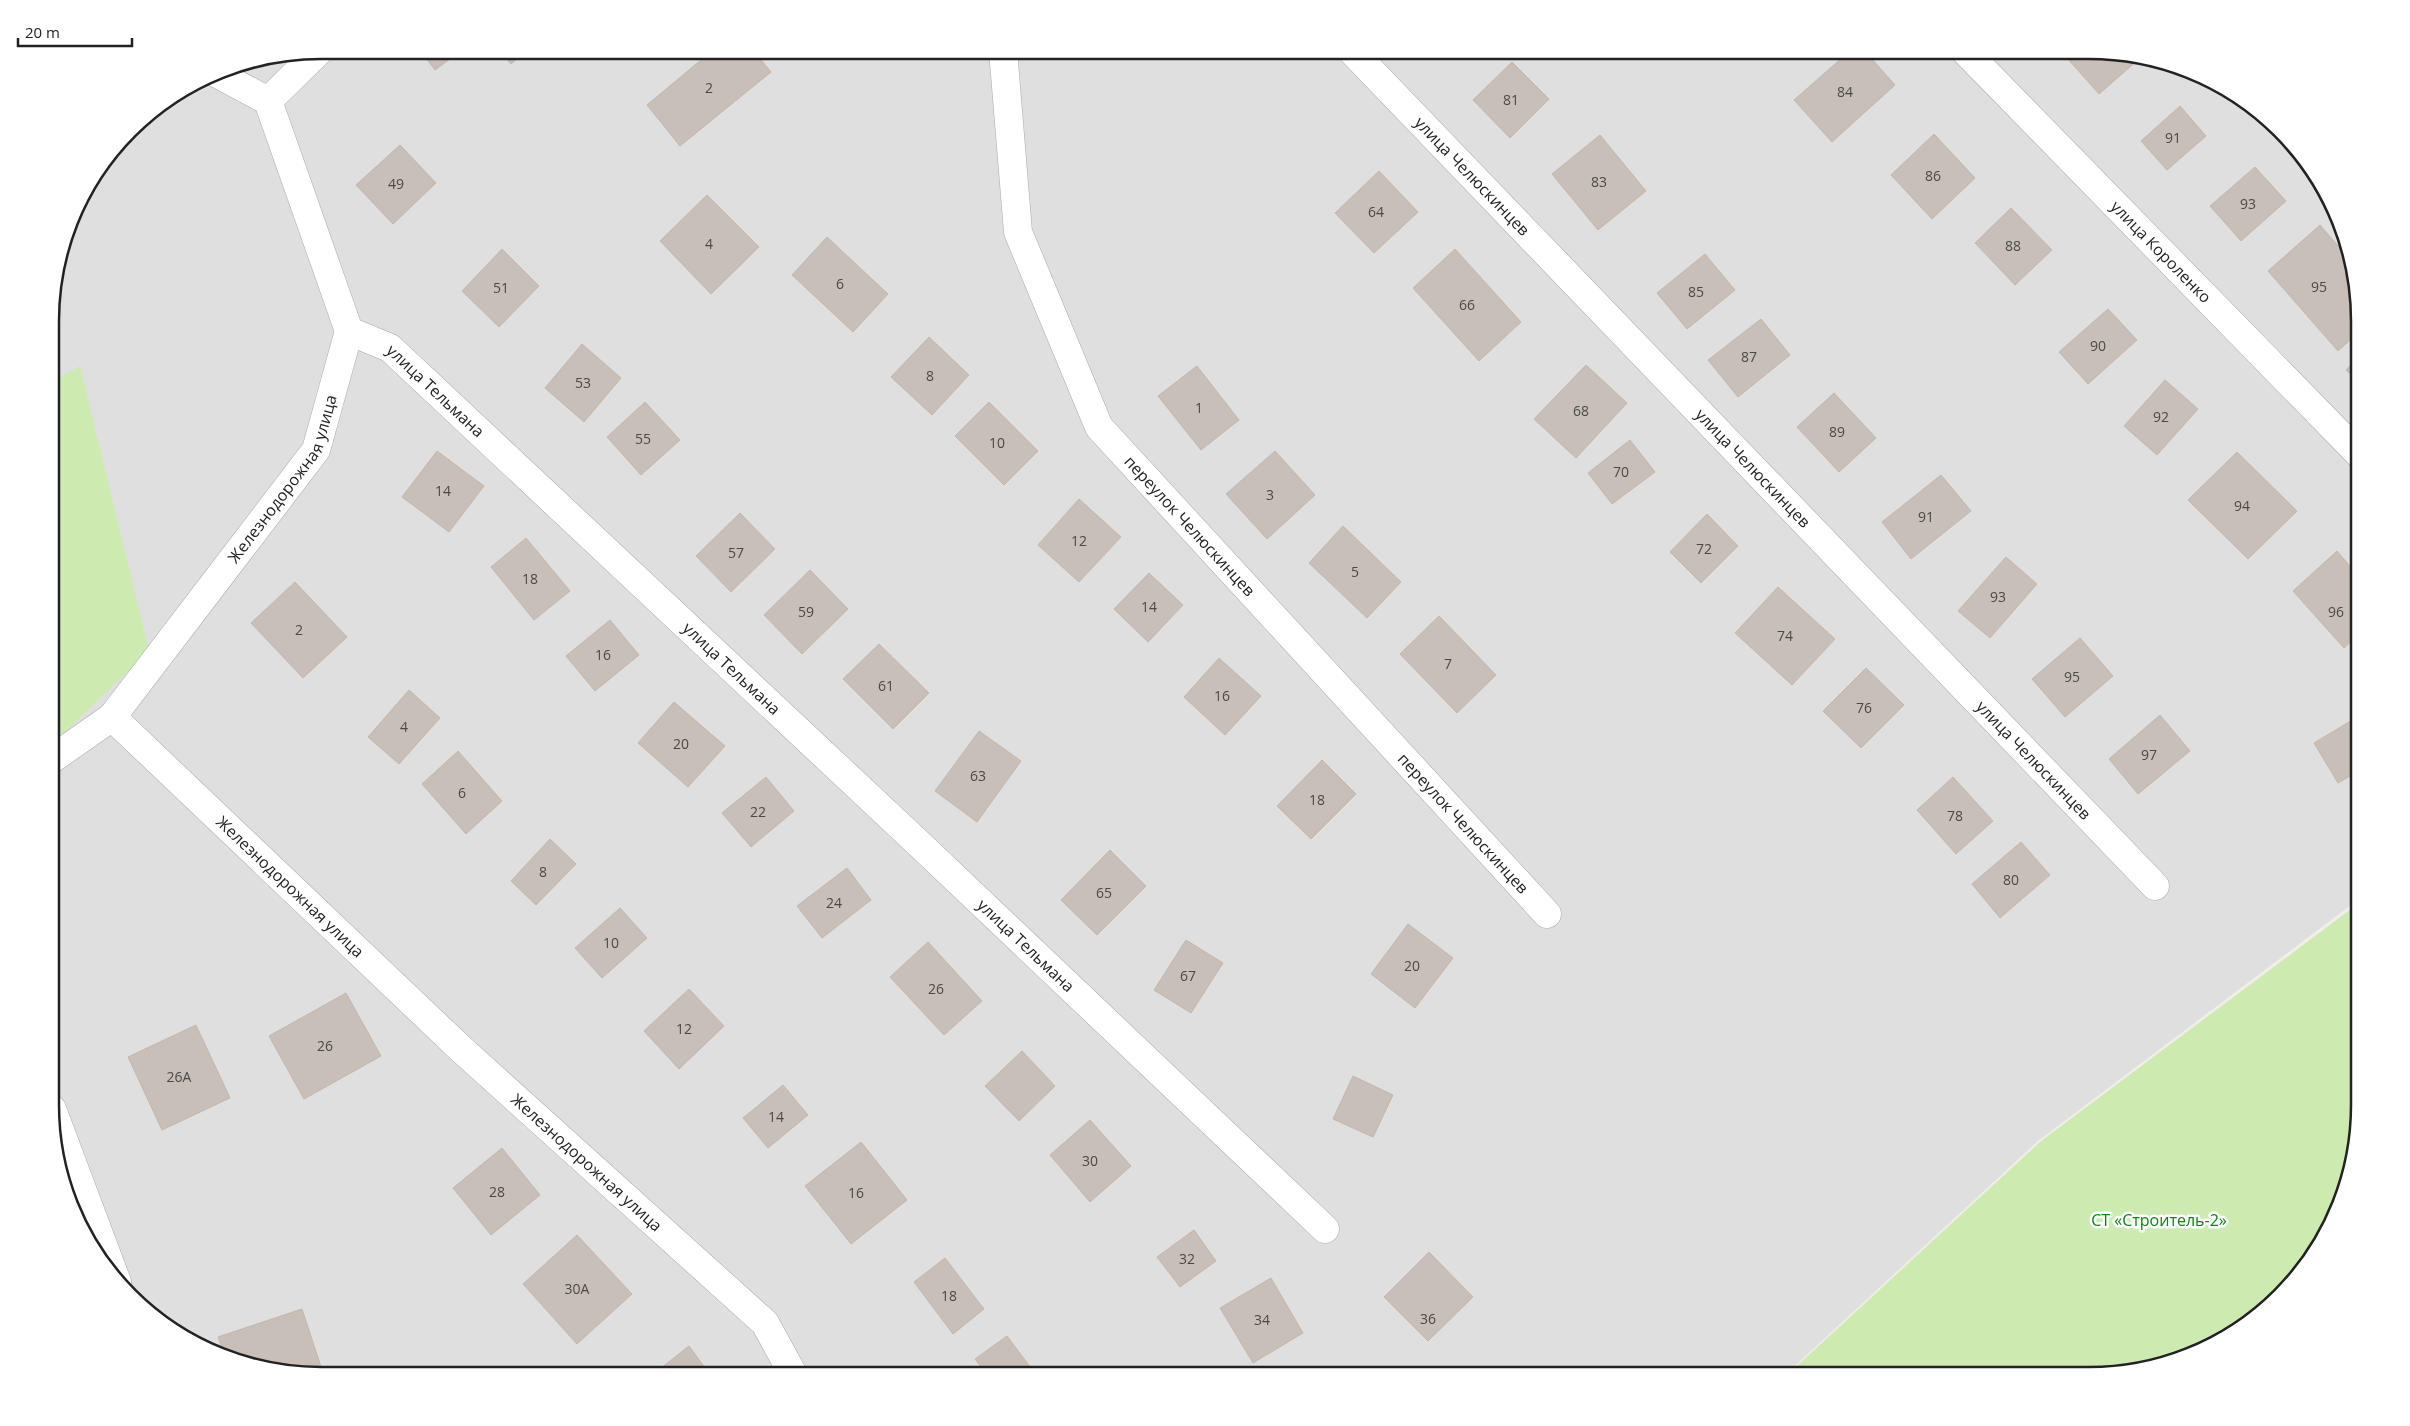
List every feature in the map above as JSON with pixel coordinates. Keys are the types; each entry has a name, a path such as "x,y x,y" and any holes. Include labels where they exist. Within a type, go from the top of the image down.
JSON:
{"street":[{"path":"268,100 311,59"},
{"name":"переулок Челюскинцев","path":"1004,59 1018,232 1099,427 1547,914"},
{"name":"улица Челюскинцев","path":"1360,59 2155,886"},
{"name":"улица Короленко","path":"1973,59 2351,446"},
{"path":"224,77 268,100 349,331"},
{"name":"Железнодорожная улица","path":"349,331 316,450 112,717 460,1048 765,1323 789,1367"},
{"name":"улица Тельмана","path":"349,331 390,348 923,846 1325,1229"},
{"path":"59,754 112,717"},
{"path":"60,1130 108,1258"}],"shaded area":[{"path":"303,59 2107,59 2157,68 2205,86 2249,113 2275,135 2297,161 2316,190 2331,220 2346,269 2351,303 2351,905 2038,1141 1794,1367 303,1367 253,1358 205,1340 175,1323 135,1291 103,1251 86,1221 73,1190 64,1157 59,1123 59,303 68,253 86,205 103,175 135,135 175,103 205,86 236,73 269,64"}],"green space":[{"path":"80,366 149,651 66,731 59,736 59,378"},
{"name":"СТ «Строитель-2»","path":"2351,909 2351,1123 2342,1173 2331,1206 2307,1251 2275,1291 2249,1313 2220,1332 2190,1347 2157,1358 2124,1365 2107,1367 1796,1367 2041,1141"}],"building":[{"path":"427,59 450,59 435,70"},
{"path":"507,59 517,59 511,64"},
{"path":"702,59 760,59 771,72 680,146 647,105"},
{"path":"1841,59 1872,59 1895,85 1832,142 1794,100"},
{"path":"2068,59 2107,59 2135,63 2099,94"},
{"path":"1512,62 1549,99 1510,138 1473,100"},
{"path":"2180,106 2206,136 2167,170 2141,141"},
{"path":"1934,134 1975,178 1932,219 1891,175"},
{"path":"1600,135 1646,191 1598,230 1552,174"},
{"path":"400,145 436,183 393,224 356,185"},
{"path":"2255,167 2286,201 2241,241 2210,206"},
{"path":"1379,171 1418,212 1374,253 1335,213"},
{"path":"707,195 759,247 711,294 660,241"},
{"path":"2011,208 2052,250 2015,285 1975,243"},
{"path":"2320,225 2342,253 2351,303 2351,339 2338,351 2268,271"},
{"path":"827,237 888,294 853,332 792,275"},
{"path":"502,249 539,286 499,327 462,291"},
{"path":"1455,249 1521,322 1479,361 1413,288"},
{"path":"1705,254 1735,290 1687,329 1657,293"},
{"path":"2108,309 2137,340 2088,384 2059,352"},
{"path":"1761,319 1790,355 1738,397 1708,360"},
{"path":"929,337 969,375 932,415 891,377"},
{"path":"582,344 621,378 584,422 545,388"},
{"path":"1586,365 1627,403 1576,458 1534,419"},
{"path":"2351,365 2351,375 2346,370"},
{"path":"1197,366 1239,420 1201,450 1158,396"},
{"path":"2165,380 2198,409 2157,455 2124,426"},
{"path":"1834,393 1876,438 1839,472 1797,427"},
{"path":"645,402 680,440 641,475 607,437"},
{"path":"989,402 1038,451 1004,485 955,436"},
{"path":"1630,440 1655,472 1612,504 1588,473"},
{"path":"437,451 484,486 449,532 402,497"},
{"path":"1275,451 1315,495 1267,539 1226,494"},
{"path":"2237,452 2297,511 2248,559 2188,500"},
{"path":"1941,475 1971,511 1911,559 1882,522"},
{"path":"1079,499 1121,537 1079,582 1038,545"},
{"path":"740,513 775,549 731,592 696,556"},
{"path":"1707,514 1738,546 1701,583 1670,552"},
{"path":"1343,526 1401,582 1367,618 1309,563"},
{"path":"526,538 570,591 534,620 491,567"},
{"path":"2337,551 2351,568 2351,641 2344,648 2293,591"},
{"path":"2006,557 2037,584 1990,638 1958,611"},
{"path":"810,570 848,609 802,654 764,615"},
{"path":"1149,573 1183,605 1148,642 1114,609"},
{"path":"295,582 347,637 303,678 251,623"},
{"path":"1778,587 1835,639 1792,685 1735,633"},
{"path":"1439,616 1496,675 1457,713 1400,654"},
{"path":"610,620 639,655 595,691 566,656"},
{"path":"2080,638 2113,676 2065,717 2032,679"},
{"path":"879,644 929,693 893,729 843,679"},
{"path":"1219,658 1261,696 1225,735 1184,697"},
{"path":"1866,668 1904,705 1861,748 1823,711"},
{"path":"409,690 440,718 399,764 368,737"},
{"path":"674,702 725,746 688,787 638,743"},
{"path":"2160,715 2190,751 2138,794 2109,759"},
{"path":"2351,721 2351,776 2338,783 2314,743"},
{"path":"979,731 1021,761 977,822 935,791"},
{"path":"458,751 502,801 466,834 422,784"},
{"path":"1322,760 1356,794 1311,839 1277,806"},
{"path":"766,777 794,811 751,847 722,813"},
{"path":"1953,777 1993,821 1956,854 1917,810"},
{"path":"550,839 576,864 536,905 511,881"},
{"path":"2021,842 2050,875 2000,918 1972,884"},
{"path":"1110,850 1146,886 1097,935 1061,900"},
{"path":"847,868 871,900 822,938 797,906"},
{"path":"620,908 647,938 602,978 575,948"},
{"path":"1408,924 1453,958 1415,1008 1371,974"},
{"path":"1186,940 1223,963 1191,1013 1154,990"},
{"path":"928,942 982,1001 944,1035 890,977"},
{"path":"689,989 724,1026 679,1069 644,1031"},
{"path":"346,993 381,1056 304,1099 269,1036"},
{"path":"196,1025 230,1098 162,1130 128,1057"},
{"path":"1022,1051 1055,1086 1019,1121 985,1086"},
{"path":"1353,1076 1393,1095 1373,1137 1333,1119"},
{"path":"783,1085 808,1115 768,1148 743,1118"},
{"path":"1090,1120 1131,1166 1090,1202 1050,1155"},
{"path":"861,1142 907,1200 851,1244 805,1186"},
{"path":"502,1148 540,1195 491,1235 453,1188"},
{"path":"1194,1230 1216,1261 1180,1287 1157,1257"},
{"path":"577,1235 632,1294 577,1344 523,1284"},
{"path":"1429,1252 1473,1297 1428,1341 1384,1297"},
{"path":"945,1258 984,1309 953,1334 914,1282"},
{"path":"1271,1278 1303,1333 1253,1363 1220,1308"},
{"path":"302,1309 321,1367 286,1365 253,1358 222,1348 218,1337"},
{"path":"1007,1336 1030,1367 981,1367 975,1359"},
{"path":"689,1346 704,1367 662,1367"}]}
